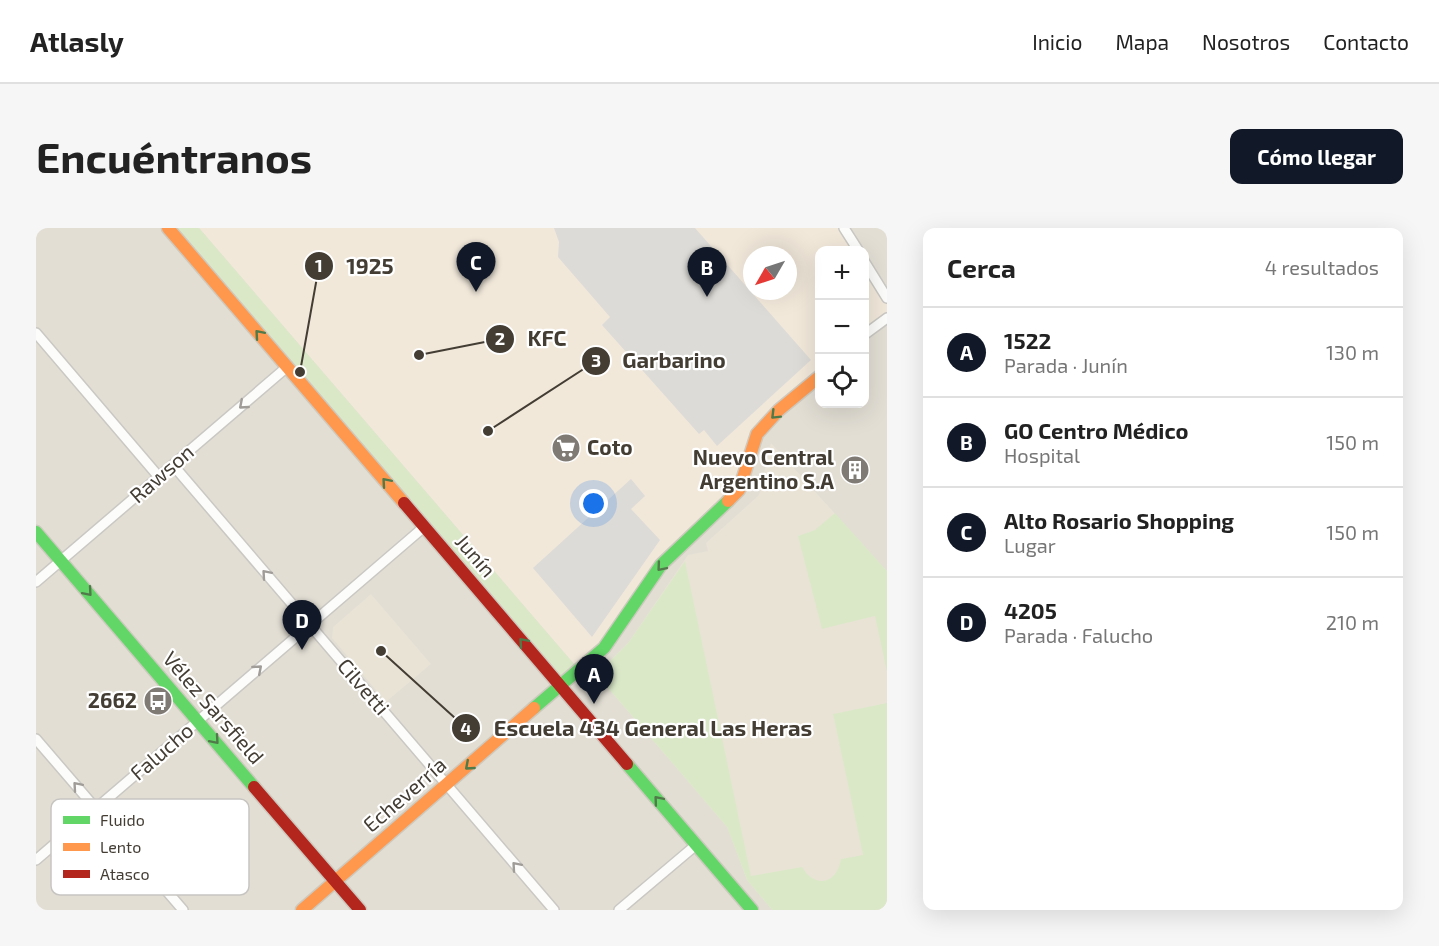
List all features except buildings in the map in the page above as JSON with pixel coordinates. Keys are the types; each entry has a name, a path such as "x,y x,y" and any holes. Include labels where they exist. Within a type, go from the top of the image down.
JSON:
{"main road":[{"name":"Junín","path":"168,228 752,910"},
{"name":"Echeverría","path":"302,910 604,648 661,565 739,490 757,434 779,410 815,379"},
{"name":"Vélez Sarsfield","path":"36,531 360,910"}],"street":[{"path":"844,228 855,246"},
{"path":"869,269 887,298"},
{"path":"869,331 887,318"},
{"path":"36,333 159,477"},
{"name":"Rawson","path":"36,582 287,367"},
{"name":"Cilvetti","path":"173,465 554,910"},
{"name":"Falucho","path":"108,799 424,527"},
{"path":"36,739 87,799"},
{"path":"619,910 696,845"},
{"name":"Falucho","path":"36,860 51,847"},
{"path":"170,895 183,910"}],"shaded area":[{"path":"36,228 887,228 887,910 36,910"},
{"path":"199,228 844,228 855,246 815,246 815,380 757,434 739,490 661,565 580,671"},
{"path":"554,228 695,228 743,283 743,300 758,300 811,360 717,446 704,430 699,434 602,325 610,317 558,257 559,242"},
{"path":"869,268 887,298 887,318 869,332"},
{"path":"771,443 887,571 887,910 772,910 747,880 727,827 602,681 604,667 628,643 688,555 708,551 706,543 759,495"},
{"path":"631,479 645,496 631,509 660,540 592,637 533,568"},
{"path":"371,594 431,664 386,702 332,638 333,627"}],"green space":[{"path":"168,228 199,228 580,671 561,686"},
{"path":"835,513 887,571 887,672 875,616 822,629 798,536 815,530"},
{"path":"685,561 751,876 802,867 813,879 825,881 835,874 841,859 863,855 833,714 887,703 887,910 772,910 747,880 727,827 602,681 604,667 628,643"}],"traffic: fast":[{"path":"534,708 604,648 661,565 728,501"},
{"path":"36,532 254,787"},
{"path":"627,764 752,910"}],"traffic: slow":[{"path":"168,228 404,503"},
{"path":"728,501 739,490 757,434 779,410 815,380"},
{"path":"302,910 534,708"}],"traffic: jam":[{"path":"404,503 627,764"},
{"path":"254,787 360,910"}],"place":[{"name":"Alto Rosario Shopping","path":"476,292"},
{"name":"GO Centro Médico","path":"707,297"},
{"name":"KFC","path":"419,355"},
{"name":"1925","path":"300,372"},
{"name":"Garbarino","path":"488,431"},
{"name":"Coto","path":"566,448"},
{"name":"Nuevo Central Argentino S.A","path":"855,470"},
{"name":"4205","path":"302,650"},
{"name":"Escuela 434 General Las Heras","path":"381,651"},
{"name":"2662","path":"158,701"},
{"name":"1522","path":"594,704"}]}
